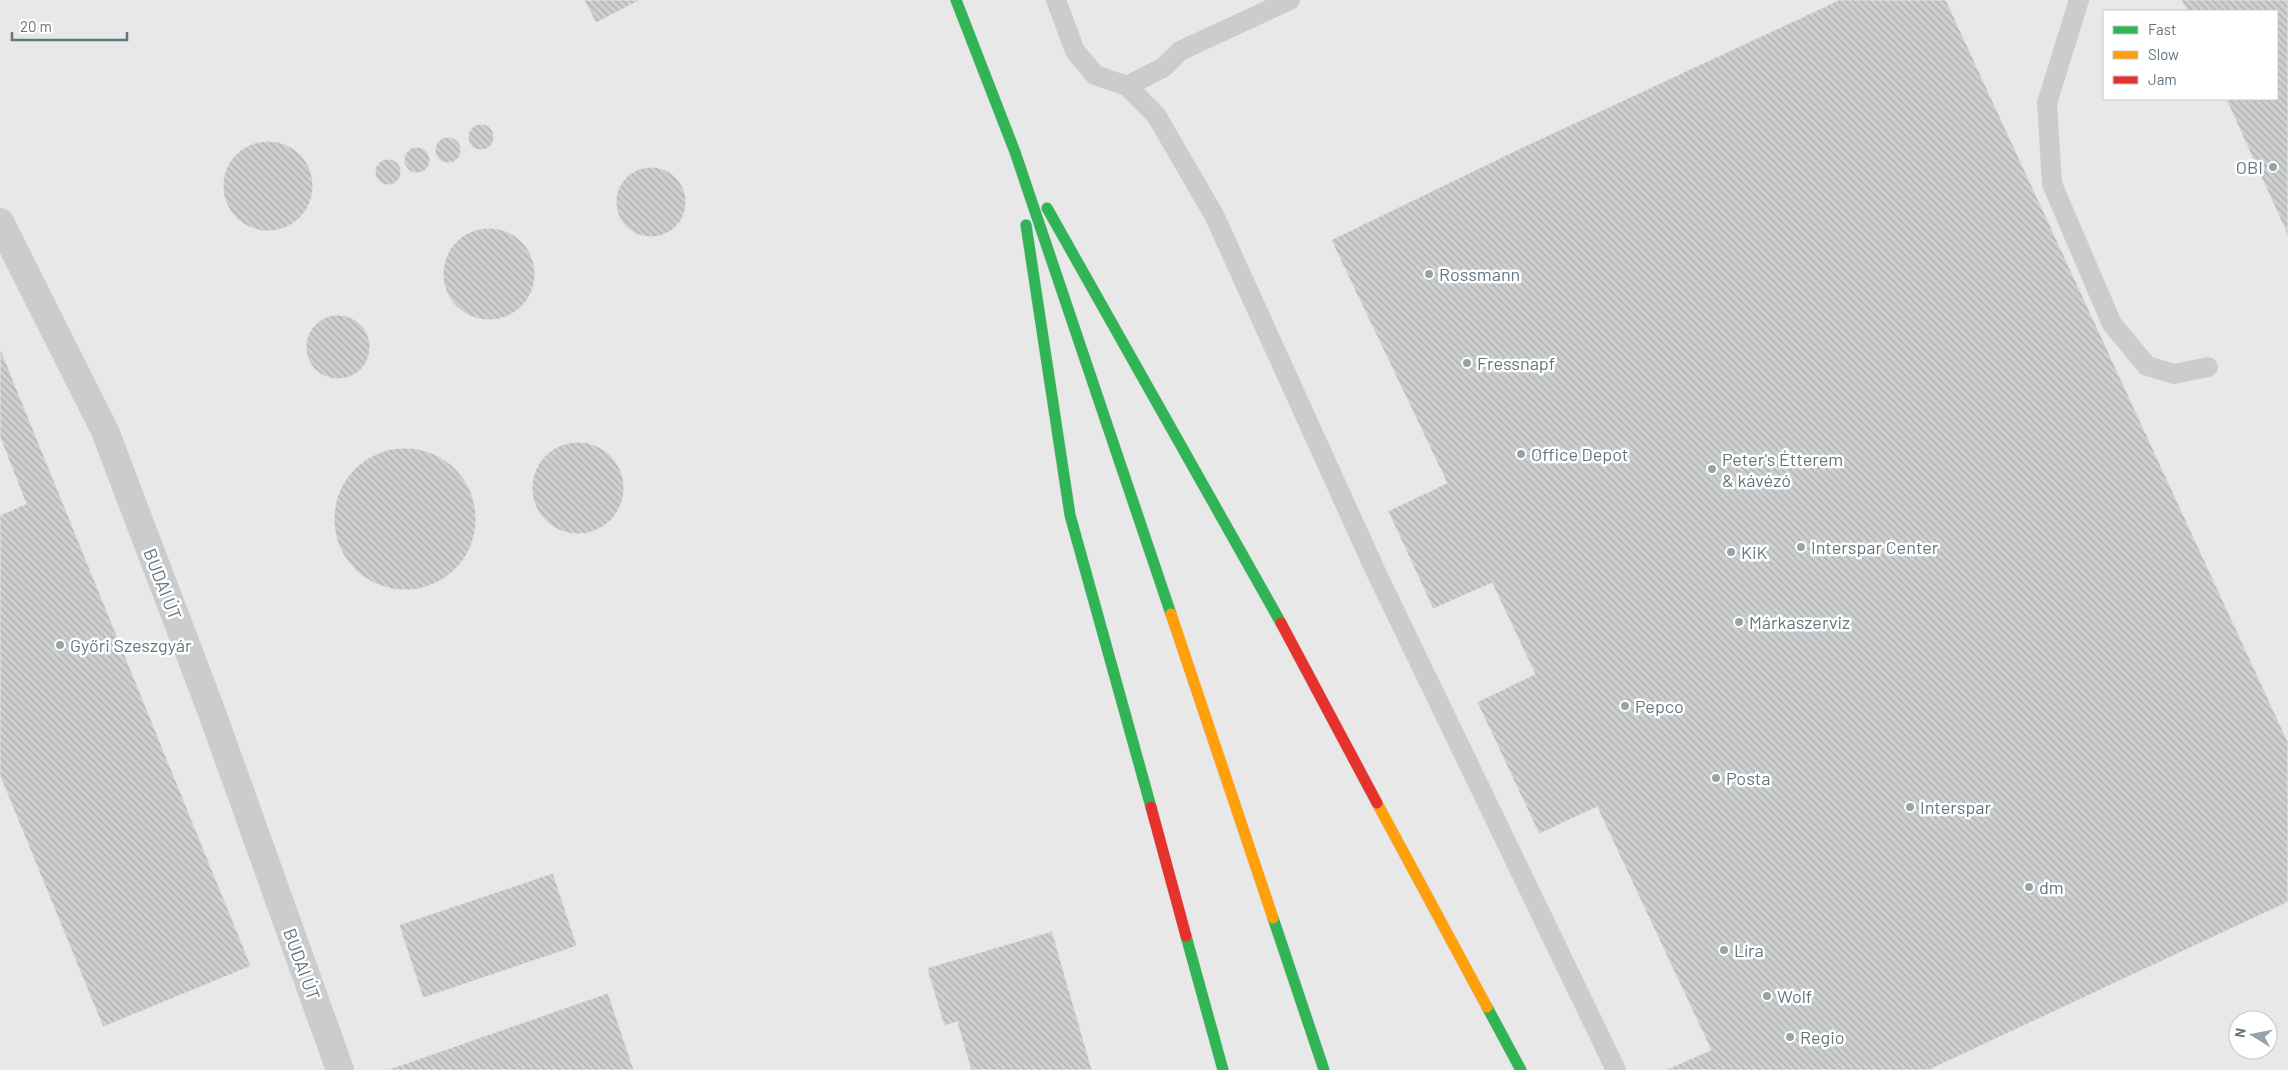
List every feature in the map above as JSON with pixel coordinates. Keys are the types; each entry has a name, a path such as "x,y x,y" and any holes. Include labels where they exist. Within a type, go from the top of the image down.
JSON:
{"main road":[{"path":"956,0 1015,152 1324,1070"},
{"path":"1015,152 1070,515 1223,1070"},
{"path":"1015,152 1263,592 1521,1070"}],"street":[{"name":"BUDAI ÚT","path":"0,222 105,431 211,710 340,1070"}],"lane":[{"path":"1056,0 1075,51 1095,75 1127,86 1156,115 1214,215 1376,572 1616,1070"},
{"path":"1127,86 1164,67 1180,51 1290,0"},
{"path":"2079,0 2047,103 2052,184 2112,324 2147,366 2174,374 2208,367"}],"shaded area":[{"path":"0,0 2288,0 2288,1070 0,1070"}],"building":[{"path":"584,0 640,0 596,23"},
{"name":"Interspar Center","path":"1839,0 1946,0 2288,742 2288,902 1929,1070 1665,1070 1711,1050 1597,807 1539,834 1477,702 1535,674 1492,583 1433,609 1388,511 1447,483 1331,240 1523,147"},
{"name":"OBI","path":"2181,0 2288,0 2288,236 2226,100 2278,100 2278,10 2186,10"},
{"path":"481,124 490,128 494,137 490,146 481,150 472,146 468,137 472,128"},
{"path":"448,137 457,141 461,150 457,159 448,163 439,159 435,150 439,141"},
{"path":"268,141 285,144 300,154 310,169 313,186 310,203 300,218 285,228 268,231 251,228 236,218 226,203 223,186 226,169 236,154 251,144"},
{"path":"417,147 426,151 430,160 426,169 417,173 408,169 404,160 408,151"},
{"path":"388,159 397,163 401,172 397,181 388,185 379,181 375,172 379,163"},
{"path":"651,167 664,170 676,177 683,189 686,202 683,215 676,227 664,234 651,237 638,234 626,227 619,215 616,202 619,189 626,177 638,170"},
{"path":"489,228 507,231 522,241 532,256 535,274 532,292 522,307 507,317 489,320 471,317 456,307 446,292 443,274 446,256 456,241 471,231"},
{"path":"332,315 344,315 361,324 368,335 370,347 368,359 361,370 344,379 332,379 320,374 311,365 306,353 306,341 311,329 320,320"},
{"name":"Győri Szeszgyár","path":"0,348 251,966 103,1027 0,776 0,515 26,504 0,437"},
{"path":"578,442 595,446 610,456 620,471 624,488 620,505 610,520 595,530 578,534 561,530 546,520 536,505 532,488 536,471 546,456 561,446"},
{"path":"405,448 432,454 444,460 455,469 464,480 470,492 476,519 470,546 464,558 455,569 444,578 432,584 405,590 378,584 366,578 355,569 346,558 340,546 334,519 340,492 346,480 355,469 366,460 378,454"},
{"path":"553,873 577,946 423,998 399,925"},
{"path":"1052,931 1092,1070 971,1070 957,1022 944,1026 927,968"},
{"path":"608,993 634,1070 387,1070"}],"traffic: fast":[{"path":"956,0 1015,152 1171,614"},
{"path":"1047,208 1281,623"},
{"path":"1026,225 1070,515 1151,807"},
{"path":"1273,918 1324,1070"},
{"path":"1186,936 1223,1070"},
{"path":"1487,1007 1521,1070"}],"traffic: slow":[{"path":"1171,614 1273,918"},
{"path":"1377,803 1487,1007"}],"traffic: jam":[{"path":"1281,623 1377,803"},
{"path":"1151,807 1186,936"}],"place":[{"name":"OBI","path":"2273,167"},
{"name":"Rossmann","path":"1429,274"},
{"name":"Fressnapf","path":"1467,363"},
{"name":"Office Depot","path":"1521,454"},
{"name":"Peter's Étterem & kávézó","path":"1712,469"},
{"name":"Interspar Center","path":"1801,547"},
{"name":"KiK","path":"1731,552"},
{"name":"Márkaszerviz","path":"1739,622"},
{"name":"Győri Szeszgyár","path":"60,645"},
{"name":"Pepco","path":"1625,706"},
{"name":"Posta","path":"1716,778"},
{"name":"Interspar","path":"1910,807"},
{"name":"dm","path":"2029,887"},
{"name":"Líra","path":"1724,950"},
{"name":"Wolf","path":"1767,996"},
{"name":"Regio","path":"1790,1037"}]}
